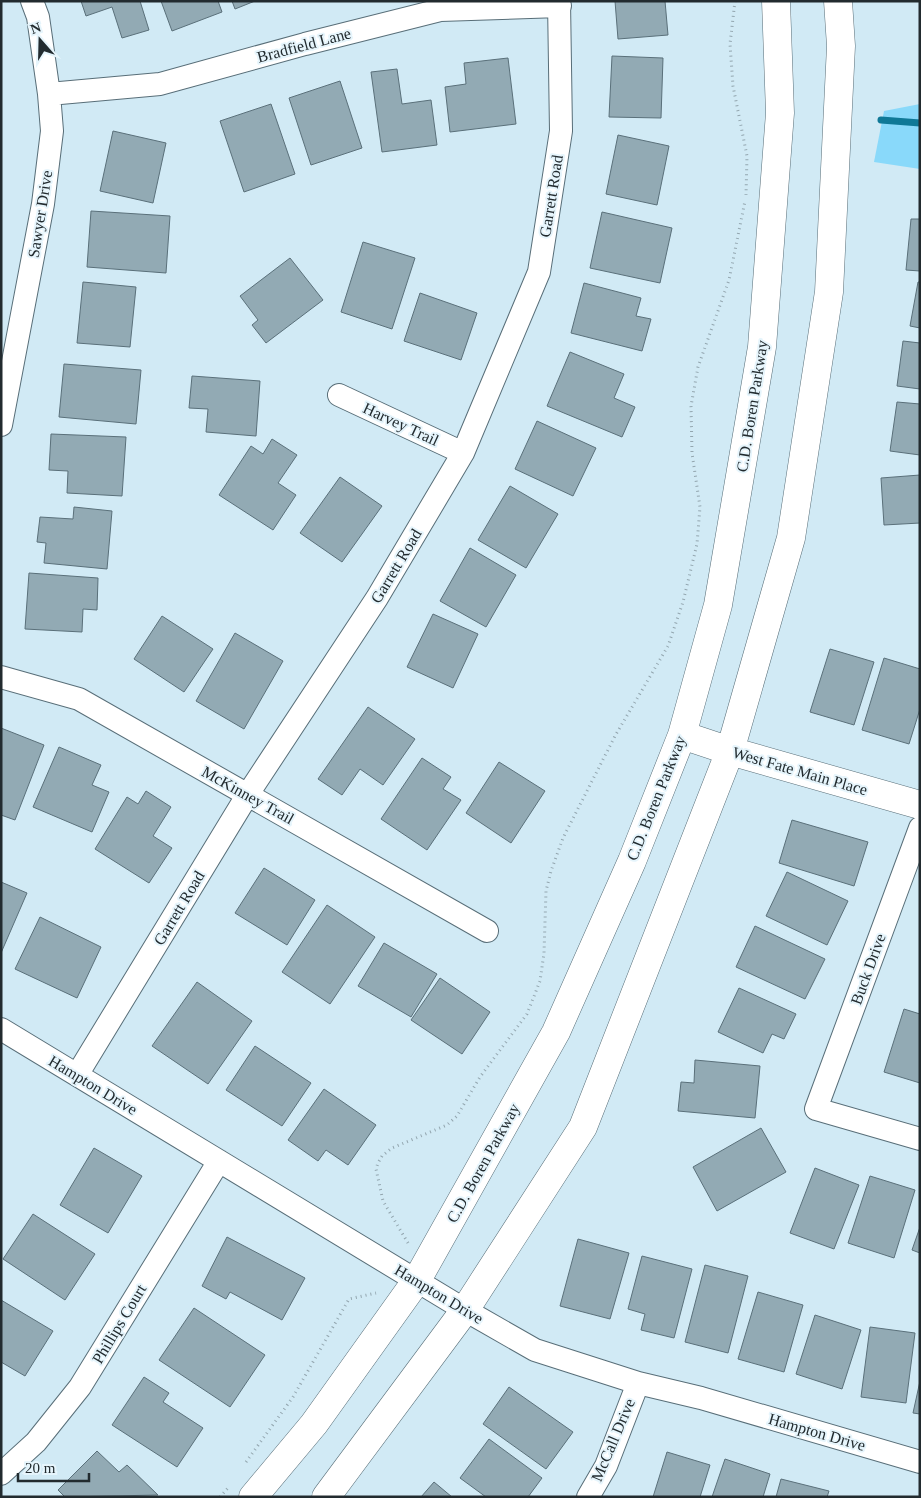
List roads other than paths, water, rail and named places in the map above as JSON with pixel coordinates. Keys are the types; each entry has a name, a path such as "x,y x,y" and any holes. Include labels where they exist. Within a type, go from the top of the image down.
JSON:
{"street":[{"name":"Sawyer Drive","path":"1,425 42,204 52,131 50,94 38,17 32,1"},
{"name":"C.D. Boren Parkway","path":"242,1489 314,1424 417,1280 556,1032 632,861 682,735 718,605 762,347 780,113 776,1"},
{"path":"326,1497 466,1310 584,1127 730,751 791,538 829,292 841,46 838,1"},
{"name":"Bradfield Lane","path":"50,94 160,84 305,44 440,10 560,4"},
{"name":"Garrett Road","path":"77,1075 248,794 377,598 463,453 539,272 561,130 560,4"},
{"name":"Harvey Trail","path":"339,394 463,453"},
{"name":"McKinney Trail","path":"1,677 79,699 487,931"},
{"name":"West Fate Main Place","path":"682,735 730,751 920,805"},
{"name":"Buck Drive","path":"920,828 816,1109 920,1139"},
{"name":"Hampton Drive","path":"1,1029 535,1350 638,1383 701,1398 920,1462"},
{"name":"Phillips Court","path":"1,1474 36,1442 80,1387 219,1161"},
{"name":"McCall Drive","path":"588,1497 606,1466 638,1383"}],"waterway":[{"path":"881,120 920,123"}]}
